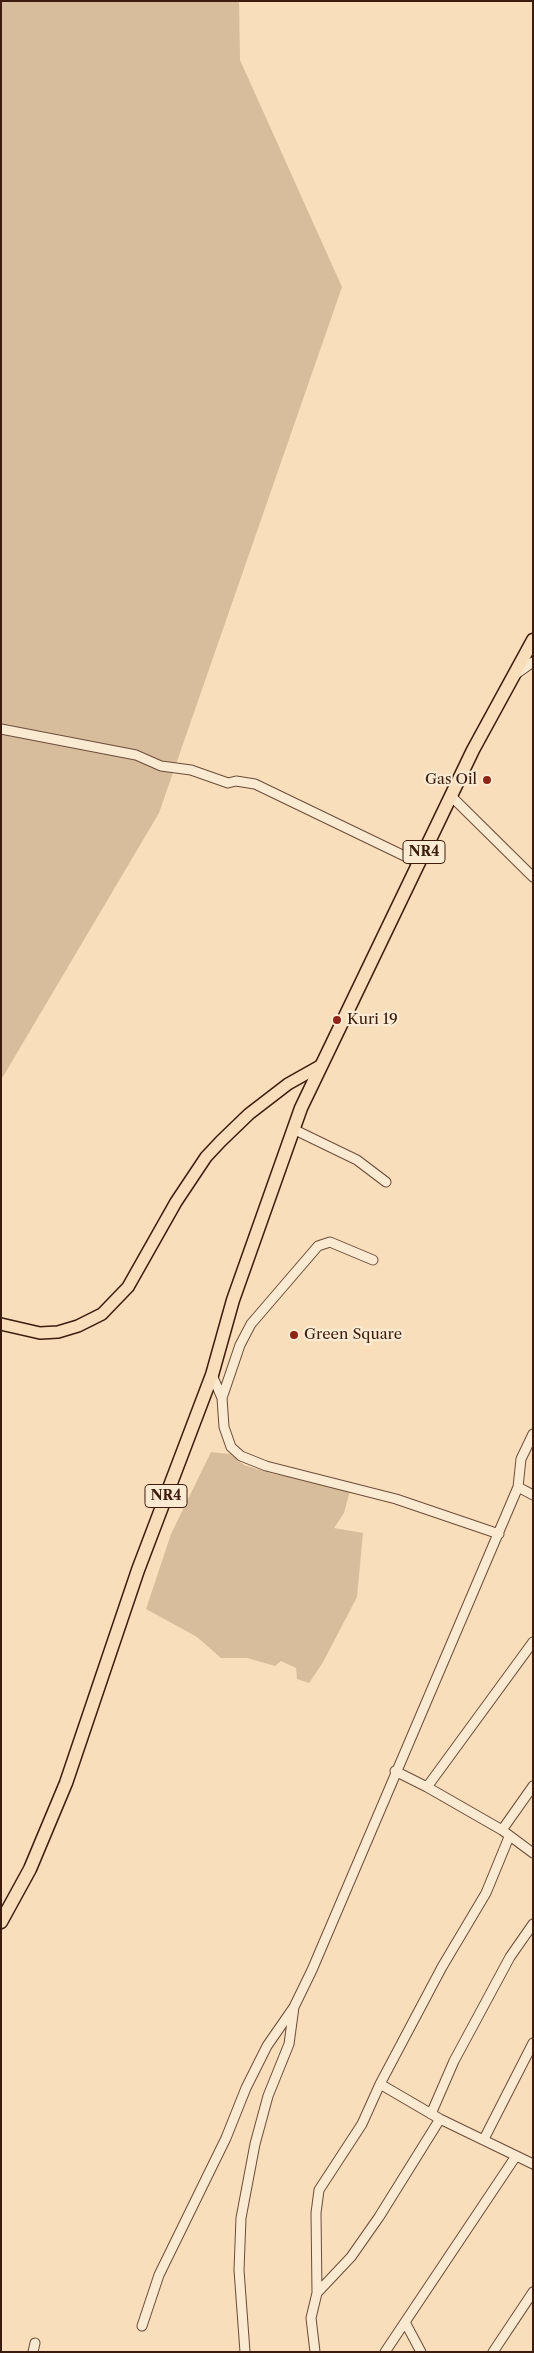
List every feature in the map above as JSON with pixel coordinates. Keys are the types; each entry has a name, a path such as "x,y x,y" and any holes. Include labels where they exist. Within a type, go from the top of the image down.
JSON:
{"highway":[{"name":"NR4","path":"1,1922 30,1869 66,1783 138,1570 212,1375 234,1300 293,1129 320,1066 451,796 511,677 533,640"}],"main road":[{"path":"1,1324 40,1333 58,1332 78,1326 102,1314 128,1287 176,1202 216,1146 234,1126 274,1094 320,1066"}],"street":[{"path":"511,677 533,662"},
{"path":"1,729 136,755 161,766 192,770 228,783 236,781 255,784 419,863"},
{"path":"451,796 533,877"},
{"path":"293,1129 357,1160 386,1182"},
{"path":"222,1398 240,1345 251,1324 318,1246 330,1242 373,1260"},
{"path":"212,1375 222,1398 224,1427 231,1446 253,1462 396,1499 498,1534"},
{"path":"142,2326 159,2274 226,2138 246,2088 267,2046 294,2007 316,1961 395,1771 518,1487 521,1459 533,1434"},
{"path":"518,1487 533,1495"},
{"path":"427,1787 533,1642"},
{"path":"395,1771 502,1830 533,1853"},
{"path":"502,1830 533,1786"},
{"path":"316,2352 311,2318 317,2293 316,2213 319,2190 362,2124 380,2084 446,1960 486,1893 509,1837"},
{"path":"431,2114 454,2061 510,1957 533,1924"},
{"path":"244,2352 240,2270 241,2218 255,2144 268,2096 289,2044 294,2007"},
{"path":"484,2139 533,2043"},
{"path":"380,2084 440,2119 533,2164"},
{"path":"317,2293 351,2257 374,2225 440,2119"},
{"path":"385,2352 516,2156"},
{"path":"492,2352 533,2292"},
{"path":"405,2322 421,2352"}],"shaded area":[{"path":"1,1 239,1 240,60 342,287 159,813 1,1080"},
{"path":"211,1452 230,1454 244,1465 273,1474 351,1487 344,1513 334,1528 363,1533 357,1597 322,1664 309,1683 297,1679 296,1668 281,1661 275,1666 247,1658 221,1658 197,1637 146,1609 171,1534"}],"place":[{"name":"Gas Oil","path":"487,780"},
{"name":"Kuri 19","path":"337,1020"},
{"name":"Green Square","path":"294,1335"}]}
